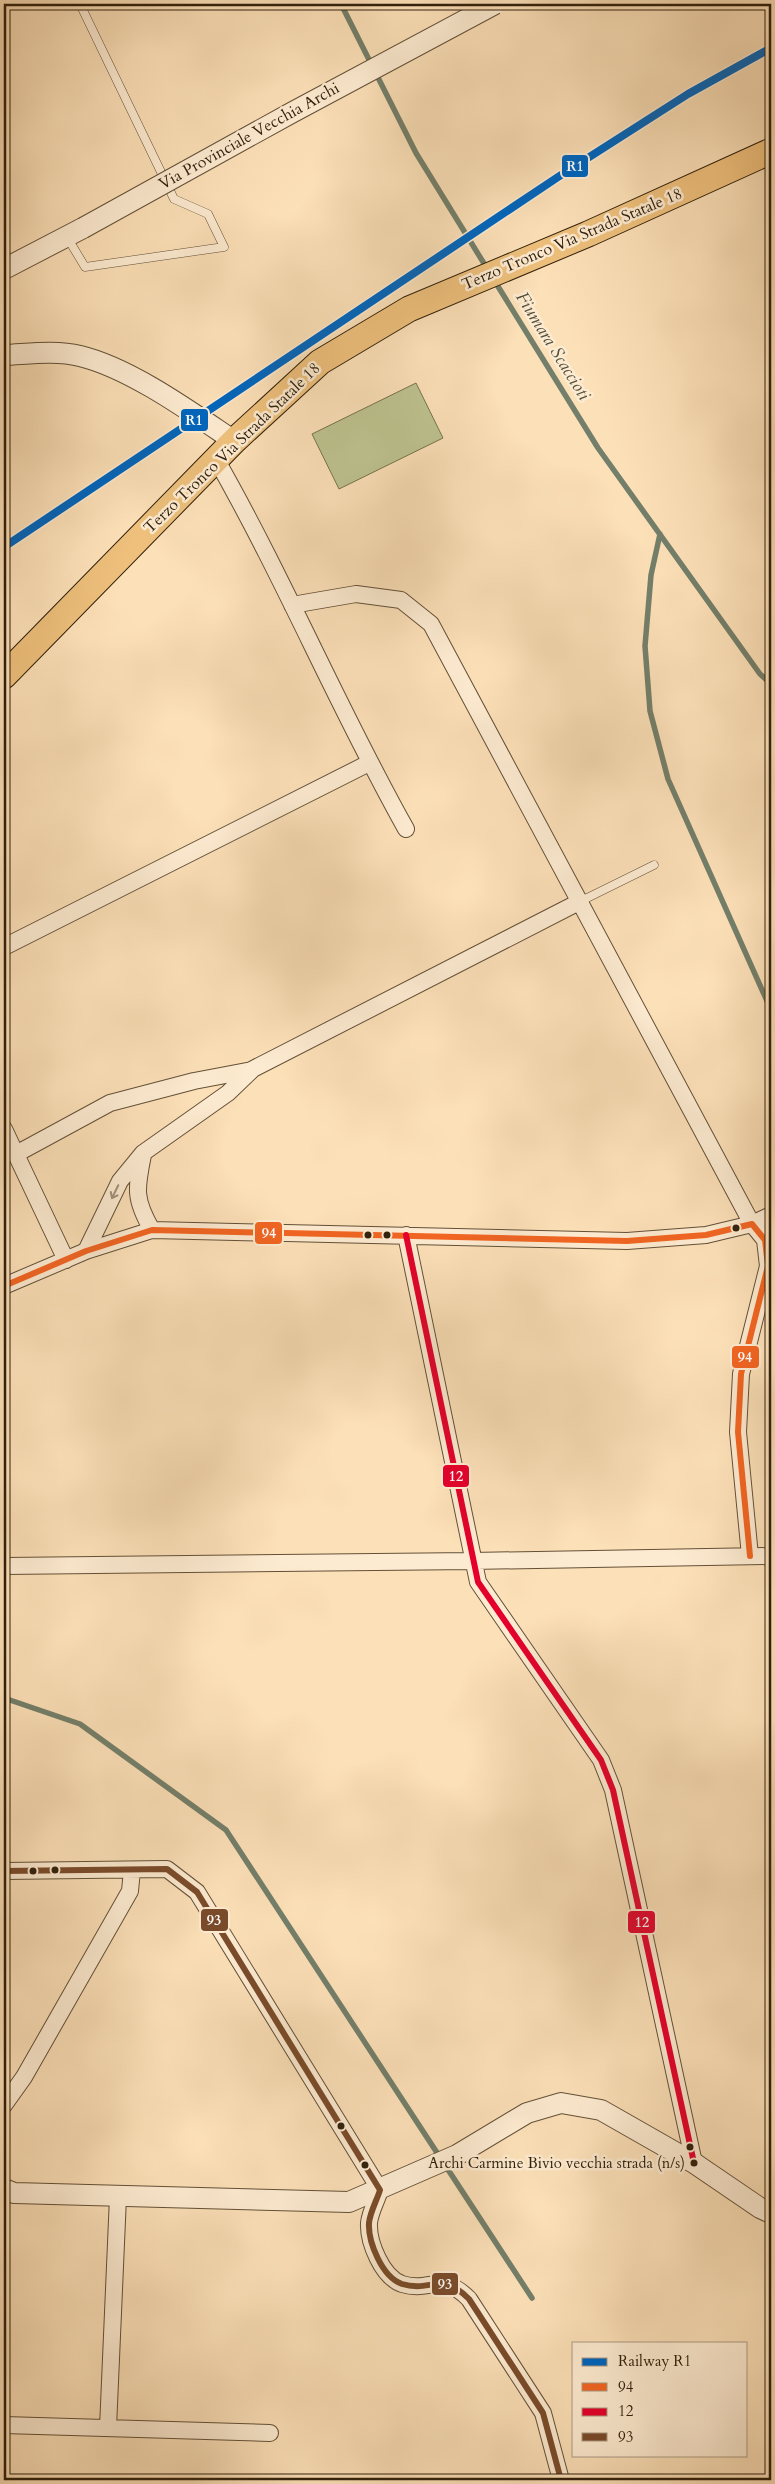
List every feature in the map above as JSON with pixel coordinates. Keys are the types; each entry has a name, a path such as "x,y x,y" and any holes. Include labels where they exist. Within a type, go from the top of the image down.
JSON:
{"main road":[{"name":"Terzo Tronco Via Strada Statale 18","path":"4,676 234,441 320,362 409,309 588,234 771,151"}],"street":[{"name":"Via Provinciale Vecchia Archi","path":"4,269 75,233 284,116 495,4"},
{"path":"4,355 54,352 80,356 106,364 179,404 234,441"},
{"path":"216,459 292,605 369,764 406,829"},
{"path":"292,605 356,594 401,600 431,624 581,901 752,1224 765,1240 768,1266 741,1374 738,1432 750,1556"},
{"path":"4,947 369,764"},
{"path":"16,1154 110,1103 194,1081 253,1069 581,901"},
{"path":"86,1251 120,1181 143,1153 228,1093 253,1069"},
{"path":"4,1128 66,1260"},
{"path":"143,1153 137,1187 141,1210 152,1230"},
{"path":"4,1286 86,1251 152,1230 627,1241 706,1235 752,1224 771,1215"},
{"path":"406,1235 472,1562 478,1582 601,1760 613,1790 694,2163"},
{"path":"4,1566 472,1562 771,1556"},
{"path":"4,1871 167,1868 197,1892 380,2190"},
{"path":"4,2105 24,2077 130,1891 132,1870"},
{"path":"4,2189 14,2193 118,2197 348,2202 380,2190 457,2155 527,2113 561,2103 601,2110 694,2163 760,2208 771,2213"},
{"path":"380,2190 369,2222 372,2250 380,2262 400,2283 416,2285 444,2283 456,2287 469,2300 543,2413 561,2480"},
{"path":"108,2428 118,2197"},
{"path":"4,2425 270,2433"}],"lane":[{"path":"75,233 85,267 224,247 208,214 174,199 80,4"},
{"path":"581,901 654,865"}],"green space":[{"path":"416,383 443,438 339,489 312,434"}],"waterway":[{"name":"Fiumara Scaccioti","path":"341,4 416,153 488,270"},
{"name":"Fiumara Scaccioti","path":"494,280 598,448 760,674 771,684"},
{"path":"660,534 651,575 645,646 650,711 668,779 771,1010"},
{"path":"4,1698 80,1724 226,1830 532,2298"}],"rail line":[{"name":"R1","path":"4,547 558,177 688,94 771,48"}],"transit line":[{"name":"94","path":"4,1286 86,1251 152,1230 627,1241 706,1235 752,1224 765,1240 768,1266 741,1374 738,1432 750,1556"},
{"name":"12","path":"406,1235 478,1582 601,1760 613,1790 694,2163"},
{"name":"93","path":"4,1871 167,1869 197,1892 380,2190 372,2210 369,2231 374,2249 383,2267 388,2274 402,2284 412,2286 443,2284 459,2290 469,2299 543,2413 561,2480"}],"place":[{"name":"Archi Carmine Bivio vecchia strada (n/s)","path":"694,2163"}]}
